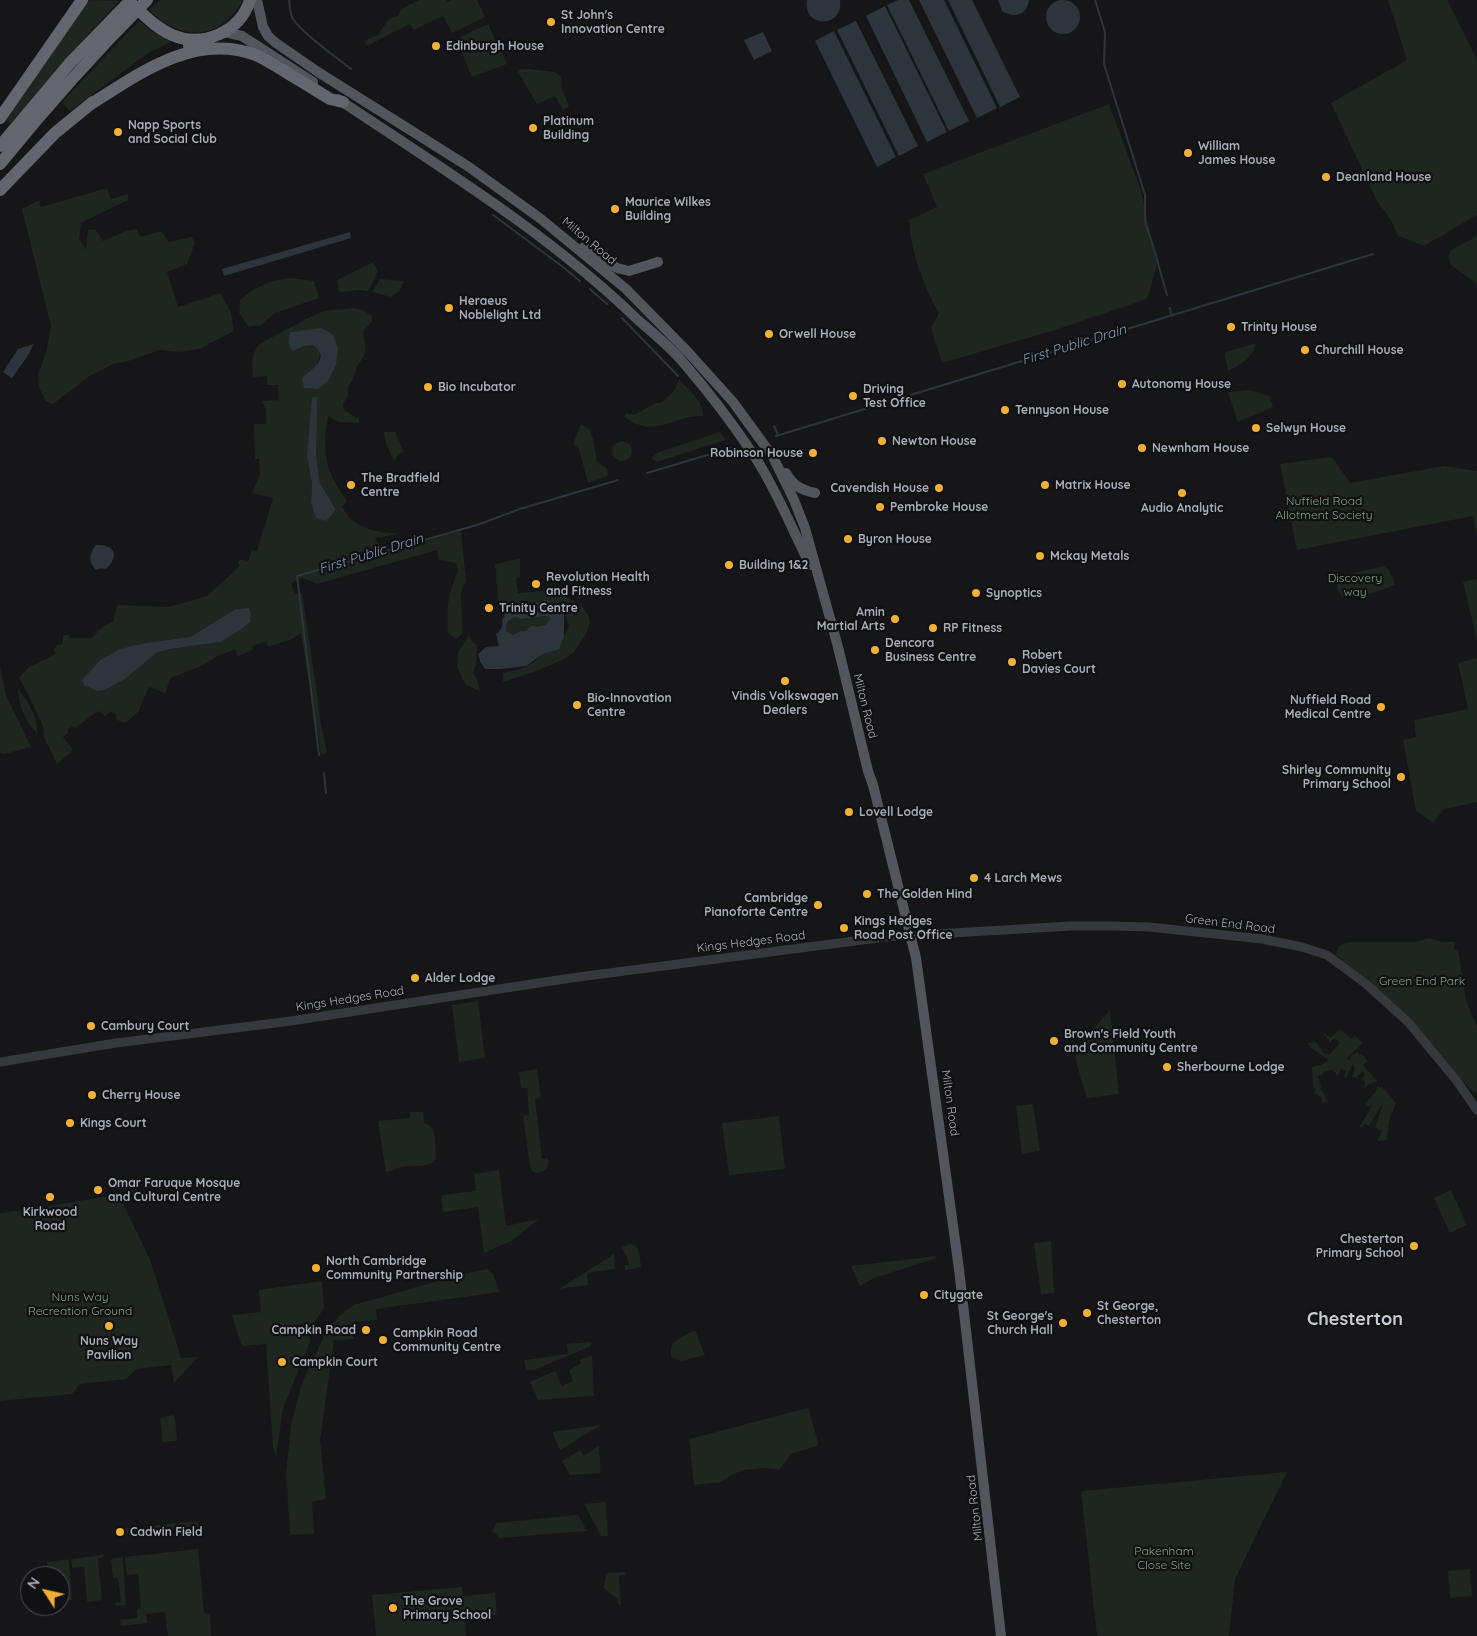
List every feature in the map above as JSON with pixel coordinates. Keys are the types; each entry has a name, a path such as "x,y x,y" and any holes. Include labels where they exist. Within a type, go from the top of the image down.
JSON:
{"highway":[{"path":"28,79 33,62 72,0"},
{"path":"0,118 82,0"},
{"path":"0,146 69,64 130,0 160,28 181,38 210,38"},
{"path":"0,164 71,80 147,0"},
{"path":"0,190 55,132 116,83 150,60 176,50 197,45 224,32 236,24 244,15 250,0"},
{"path":"88,106 147,68 191,52 224,49 254,54 330,98 343,102"}],"main road":[{"name":"Milton Road","path":"257,0 263,27 268,36 286,50 469,166 542,219 626,289 688,352 733,402 773,457 794,500 805,528 838,647 868,771 912,935 952,1209 1002,1636"},
{"name":"Milton Road","path":"224,32 242,36 488,198 574,262 617,300 681,360 756,458 768,478 819,584"},
{"path":"542,219 617,268 630,271 658,262"},
{"path":"688,352 723,400 727,412 726,417"},
{"path":"773,457 779,462 794,485 802,490 815,493"},
{"path":"794,500 791,510 802,538 802,550"}],"street":[{"name":"Green End Road","path":"912,935 1071,926 1149,927 1262,938 1302,947 1327,955 1366,984 1408,1022 1456,1080 1477,1110"},
{"name":"Kings Hedges Road","path":"0,1062 116,1043 299,1020 571,978 912,935"}],"green space":[{"path":"85,0 119,1 10,124 4,117"},
{"path":"160,0 243,0 234,14 211,30 186,32 174,28 149,10"},
{"path":"419,0 446,0 447,2 451,0 477,0 485,17 452,33 443,16 414,30 410,24 367,46 364,41 378,35 389,19 398,16 401,9"},
{"path":"1388,0 1447,0 1477,60 1477,215 1424,246 1398,236 1391,220 1377,201 1331,103 1407,60"},
{"path":"139,21 151,31 171,42 148,53 70,111 62,102"},
{"path":"488,24 507,64 472,77 456,39"},
{"path":"528,69 555,72 562,77 561,87 569,106 563,110 555,96 537,104 517,70"},
{"path":"1109,104 1141,191 1157,265 1147,299 1055,330 942,363 931,327 939,313 919,268 910,232 909,220 937,207 923,174"},
{"path":"107,188 111,199 128,194 128,200 81,223 79,239 86,250 88,230 95,229 103,241 126,231 137,229 140,237 161,231 169,242 192,237 195,243 187,264 167,272 178,307 221,293 231,313 234,331 199,349 180,352 159,350 132,360 113,364 91,375 53,404 46,401 39,387 38,375 47,349 51,326 22,209 39,200 41,207"},
{"path":"1477,236 1477,284 1451,265 1448,258 1450,251"},
{"path":"373,262 378,271 368,291 339,292 337,280"},
{"path":"291,278 314,281 319,298 275,313 261,325 249,327 239,313 240,300 251,291 264,285 277,280"},
{"path":"380,279 404,281 400,290 391,297 372,292"},
{"path":"354,308 363,310 372,316 372,322 363,331 366,349 364,356 348,387 348,396 343,404 344,410 359,419 359,423 339,422 328,416 325,441 327,461 334,480 347,501 342,506 350,518 369,529 390,533 403,533 375,538 386,552 461,531 466,581 461,593 463,632 457,639 448,633 448,601 458,570 456,563 439,560 437,550 317,584 304,578 298,579 291,584 295,594 302,593 320,720 327,753 321,755 301,633 292,639 268,647 266,641 252,646 253,650 238,656 235,649 218,656 203,665 171,678 165,693 149,687 138,712 125,723 117,720 115,713 110,712 105,716 98,711 75,728 73,726 67,730 68,733 63,737 73,750 57,764 44,737 43,726 19,678 29,667 56,654 54,650 57,645 63,644 63,635 69,635 69,638 91,638 105,625 113,622 117,605 169,607 207,596 240,566 238,563 240,559 248,562 252,550 257,551 273,498 252,493 260,474 259,459 255,459 254,424 266,424 266,410 262,401 279,400 278,385 267,385 267,376 253,377 253,356 259,344 324,311","holes":["332,335 318,389 316,366 320,356 319,350 317,347 310,345 295,351 292,349","316,397 316,456 320,483 336,510 311,503 312,484 307,457","249,608 220,642 155,653 125,679 105,690 84,685 82,680 100,660 120,650 145,643 190,637 236,609"]},
{"path":"1256,343 1249,357 1228,371 1226,352"},
{"path":"679,379 701,405 703,416 682,419 655,427 636,424 624,417 626,413 634,415 656,403 661,403 675,390"},
{"path":"1250,390 1269,396 1273,407 1238,422 1228,392"},
{"path":"581,424 589,429 597,461 607,469 608,476 588,483 579,449 573,444"},
{"path":"384,432 395,432 404,452 399,454 394,461 386,444"},
{"path":"720,432 725,440 657,462 652,459 659,452"},
{"path":"622,441 629,444 632,451 629,458 622,461 615,458 612,451 615,444"},
{"name":"Nuffield Road Allotment Society","path":"1332,457 1350,483 1444,466 1477,471 1477,536 1473,516 1297,550 1280,464"},
{"path":"520,558 520,577 516,578 518,593 556,590 583,607 590,623 586,634 574,652 564,659 503,682 503,673 521,669 534,662 543,654 559,648 569,627 564,608 559,602 559,605 554,607 544,600 538,601 503,612 498,605 494,565"},
{"name":"Discovery way","path":"1384,566 1389,570 1395,584 1376,592 1362,595 1342,597 1340,595 1337,585 1338,577"},
{"path":"1477,579 1477,640 1463,582"},
{"path":"545,616 550,619 544,625 531,626 526,631 520,631 513,635 506,631 508,622 515,617 521,619"},
{"path":"468,636 477,645 476,665 473,672 480,691 466,685 457,667 458,653"},
{"path":"1477,658 1477,802 1444,809 1433,823 1416,811 1403,740 1416,737 1414,720 1468,709 1458,663"},
{"path":"0,667 6,695 31,747 5,754 0,753"},
{"path":"18,689 32,710 36,721 37,733 23,713"},
{"name":"Green End Park","path":"1429,938 1442,942 1455,942 1454,949 1458,949 1466,1000 1477,1027 1477,1093 1471,1090 1410,1022 1336,955 1340,946 1349,942 1416,942"},
{"path":"478,1001 485,1058 459,1062 452,1005"},
{"path":"1110,1010 1119,1094 1087,1098 1078,1069 1075,1051 1078,1052 1083,1041 1081,1039"},
{"path":"1340,1029 1351,1039 1355,1036 1363,1043 1347,1058 1350,1061 1352,1054 1358,1052 1359,1055 1362,1054 1368,1061 1363,1065 1377,1081 1360,1089 1365,1085 1364,1080 1361,1081 1365,1074 1363,1071 1357,1076 1359,1082 1356,1077 1352,1077 1355,1068 1353,1064 1346,1078 1344,1077 1346,1071 1341,1069 1338,1075 1332,1070 1323,1072 1323,1075 1318,1076 1322,1087 1320,1088 1328,1102 1320,1103 1322,1102 1322,1097 1315,1094 1316,1088 1313,1088 1312,1067 1319,1065 1321,1067 1321,1065 1329,1060 1311,1048 1307,1043 1316,1042 1325,1054 1329,1055 1340,1043 1335,1038 1329,1043 1329,1040 1323,1034 1330,1038"},
{"path":"537,1069 541,1098 535,1099 542,1159 548,1158 548,1164 542,1172 536,1173 532,1171 530,1166 523,1116 529,1115 527,1088 521,1088 519,1072"},
{"path":"1377,1086 1380,1088 1381,1086 1396,1103 1389,1121 1387,1140 1377,1141 1382,1131 1375,1127 1383,1103 1369,1126 1364,1124 1360,1127 1372,1105 1368,1107 1365,1104 1376,1091"},
{"path":"1033,1104 1040,1151 1022,1154 1016,1106"},
{"path":"410,1112 423,1112 424,1123 433,1129 436,1159 429,1164 406,1166 386,1172 378,1121 410,1118"},
{"path":"779,1116 785,1169 729,1175 722,1123"},
{"path":"499,1170 506,1226 539,1219 511,1241 484,1253 478,1207 443,1212 441,1195 476,1191 474,1174"},
{"path":"1451,1190 1467,1225 1450,1233 1434,1198"},
{"name":"Nuns Way Recreation Ground","path":"119,1195 151,1262 181,1358 198,1357 174,1383 171,1365 136,1369 126,1379 80,1384 72,1394 0,1401 0,1213"},
{"path":"1051,1241 1054,1293 1041,1295 1034,1243"},
{"path":"630,1244 636,1246 639,1252 641,1267 625,1270 625,1265 629,1265 627,1257 621,1248"},
{"path":"614,1254 615,1269 587,1273 588,1285 559,1289"},
{"path":"937,1256 934,1259 874,1278 860,1286 851,1266"},
{"path":"487,1269 493,1274 500,1292 376,1309 377,1320 353,1322 354,1339 334,1340 320,1440 326,1499 312,1502 314,1534 290,1535 286,1473 291,1425 302,1383 325,1334 339,1316 354,1305"},
{"path":"322,1281 324,1308 309,1331 310,1342 283,1408 276,1457 273,1447 266,1344 242,1346 232,1315 261,1312 259,1290"},
{"path":"695,1330 705,1355 682,1361 671,1357 674,1343"},
{"path":"591,1342 591,1346 534,1370 526,1370 524,1360 568,1354 567,1344"},
{"path":"592,1355 594,1396 538,1400 530,1382 555,1371 562,1386 573,1381 569,1370 581,1363 580,1360"},
{"path":"808,1408 819,1445 791,1454 779,1470 763,1468 744,1470 731,1475 722,1482 694,1485 689,1439"},
{"path":"173,1415 175,1417 177,1440 163,1442 160,1418"},
{"path":"601,1425 560,1450 552,1432"},
{"path":"599,1445 601,1473 570,1475 562,1461 580,1450 584,1456"},
{"name":"Pakenham Close Site","path":"1287,1472 1235,1579 1229,1636 1097,1636 1081,1491"},
{"path":"606,1502 608,1536 601,1536 584,1504"},
{"path":"578,1515 587,1531 500,1538 492,1531 496,1523"},
{"path":"198,1521 199,1527 123,1534 123,1529"},
{"path":"198,1549 204,1613 210,1614 211,1636 168,1636 165,1612 146,1614 147,1623 121,1626 120,1620 137,1618 137,1609 141,1608 138,1574 127,1575 125,1557"},
{"path":"103,1555 103,1557 98,1559 102,1600 87,1602 84,1567 72,1568 71,1559"},
{"path":"123,1557 126,1605 116,1606 115,1603 121,1602 118,1578 113,1578 111,1559"},
{"path":"69,1559 70,1566 47,1566 47,1562"},
{"path":"1470,1569 1472,1596 1450,1598 1448,1571"},
{"path":"625,1572 625,1575 619,1576 621,1605 618,1604 618,1599 604,1588 606,1573"},
{"path":"70,1573 72,1600 70,1600"},
{"name":"The Grove Primary School","path":"462,1587 463,1596 495,1593 497,1615 465,1618 466,1636 376,1636 372,1595"}],"shaded area":[{"path":"807,0 840,0 840,9 836,16 830,20 816,20 807,9"},
{"path":"898,0 909,0 969,121 949,131 887,5"},
{"path":"919,0 944,0 997,108 977,118"},
{"path":"948,0 972,0 1020,97 1000,107"},
{"path":"998,0 1029,0 1023,12 1011,15 1002,11"},
{"path":"1063,0 1075,5 1080,17 1075,29 1063,34 1051,29 1046,17 1051,5"},
{"path":"885,6 947,132 927,142 866,16"},
{"path":"856,21 918,146 899,156 837,30"},
{"path":"834,31 896,157 877,167 815,41"},
{"path":"763,32 772,51 754,60 744,40"},
{"path":"350,232 351,238 224,276 222,269"},
{"path":"322,328 333,335 338,348 336,365 328,381 318,389 304,388 302,378 318,363 320,354 313,345 304,346 294,351 289,345 290,335 291,332"},
{"path":"34,344 12,378 3,372 18,349"},
{"path":"317,397 316,456 320,483 336,510 326,521 316,518 311,503 312,484 307,457 312,398"},
{"path":"96,545 108,546 113,552 113,560 106,569 96,570 92,564 91,554"},
{"path":"544,600 550,601 549,603 554,606 559,605 564,609 564,637 559,649 543,654 526,666 485,669 478,654 486,647 499,646 496,634 502,628 502,619 505,617 503,612","holes":["515,617 521,619 549,617 548,622 542,626 531,626 526,631 520,631 513,635 506,631 508,622"]},
{"path":"249,608 251,614 250,622 220,642 170,649 156,653 125,679 105,690 97,691 84,685 82,680 100,660 120,649 145,643 190,637 236,609"}],"waterway":[{"path":"289,0 292,17 298,25 351,69"},
{"name":"First Public Drain","path":"1095,0 1105,32 1104,64 1145,195 1145,221 1167,295"},
{"path":"493,215 580,281"},
{"name":"First Public Drain","path":"776,436 1373,254"},
{"path":"590,289 607,304"},
{"name":"First Public Drain","path":"1170,308 1171,315"},
{"path":"622,318 678,376"},
{"path":"774,426 778,435"},
{"path":"647,473 731,448"},
{"name":"First Public Drain","path":"319,755 297,576 477,525 520,509 618,480"},
{"path":"324,773 326,793"}],"place":[{"name":"St John's Innovation Centre","path":"551,22"},
{"name":"Edinburgh House","path":"436,46"},
{"name":"Platinum Building","path":"533,128"},
{"name":"Napp Sports and Social Club","path":"118,132"},
{"name":"William James House","path":"1188,153"},
{"name":"Deanland House","path":"1326,177"},
{"name":"Maurice Wilkes Building","path":"615,209"},
{"name":"Heraeus Noblelight Ltd","path":"449,308"},
{"name":"Trinity House","path":"1231,327"},
{"name":"Orwell House","path":"769,334"},
{"name":"Churchill House","path":"1305,350"},
{"name":"Autonomy House","path":"1122,384"},
{"name":"Bio Incubator","path":"428,387"},
{"name":"Driving Test Office","path":"853,396"},
{"name":"Tennyson House","path":"1005,410"},
{"name":"Selwyn House","path":"1256,428"},
{"name":"Newton House","path":"882,441"},
{"name":"Newnham House","path":"1142,448"},
{"name":"Robinson House","path":"813,453"},
{"name":"The Bradfield Centre","path":"351,485"},
{"name":"Matrix House","path":"1045,485"},
{"name":"Cavendish House","path":"939,488"},
{"name":"Audio Analytic","path":"1182,493"},
{"name":"Pembroke House","path":"880,507"},
{"name":"Byron House","path":"848,539"},
{"name":"Mckay Metals","path":"1040,556"},
{"name":"Building 1&2","path":"729,565"},
{"name":"Revolution Health and Fitness","path":"536,584"},
{"name":"Synoptics","path":"976,593"},
{"name":"Trinity Centre","path":"489,608"},
{"name":"Amin Martial Arts","path":"895,619"},
{"name":"RP Fitness","path":"933,628"},
{"name":"Dencora Business Centre","path":"875,650"},
{"name":"Robert Davies Court","path":"1012,662"},
{"name":"Vindis Volkswagen Dealers","path":"785,681"},
{"name":"Bio-Innovation Centre","path":"577,705"},
{"name":"Nuffield Road Medical Centre","path":"1381,707"},
{"name":"Shirley Community Primary School","path":"1401,777"},
{"name":"Lovell Lodge","path":"849,812"},
{"name":"4 Larch Mews","path":"974,878"},
{"name":"The Golden Hind","path":"867,894"},
{"name":"Cambridge Pianoforte Centre","path":"818,905"},
{"name":"Kings Hedges Road Post Office","path":"844,928"},
{"name":"Alder Lodge","path":"415,978"},
{"name":"Cambury Court","path":"91,1026"},
{"name":"Brown's Field Youth and Community Centre","path":"1054,1041"},
{"name":"Sherbourne Lodge","path":"1167,1067"},
{"name":"Cherry House","path":"92,1095"},
{"name":"Kings Court","path":"70,1123"},
{"name":"Omar Faruque Mosque and Cultural Centre","path":"98,1190"},
{"name":"Kirkwood Road","path":"50,1197"},
{"name":"Chesterton Primary School","path":"1414,1246"},
{"name":"North Cambridge Community Partnership","path":"316,1268"},
{"name":"Citygate","path":"924,1295"},
{"name":"St George, Chesterton","path":"1087,1313"},
{"name":"St George's Church Hall","path":"1063,1323"},
{"name":"Nuns Way Pavilion","path":"109,1326"},
{"name":"Campkin Road","path":"366,1330"},
{"name":"Campkin Road Community Centre","path":"383,1340"},
{"name":"Campkin Court","path":"282,1362"},
{"name":"Cadwin Field","path":"120,1532"},
{"name":"The Grove Primary School","path":"393,1608"}],"district":[{"name":"Chesterton","path":"1355,1320"}]}
